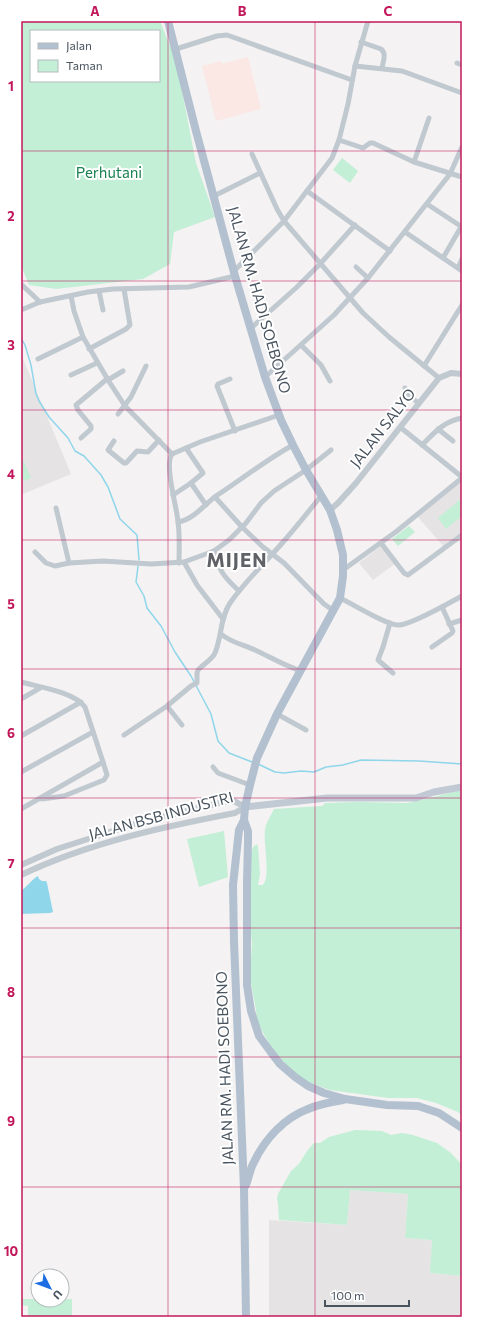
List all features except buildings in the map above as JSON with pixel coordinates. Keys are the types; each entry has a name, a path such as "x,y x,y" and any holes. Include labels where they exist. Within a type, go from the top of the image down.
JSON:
{"main road":[{"name":"JALAN RM. HADI SOEBONO","path":"170,22 196,132 234,274 264,377 293,445 330,510 338,530 341,544 343,570 340,598 334,611 277,714 256,758 245,807 244,820 239,830 234,877 234,942 244,1189 246,1317"},
{"path":"245,807 327,798 416,798 434,792 462,787"},
{"name":"JALAN RM. HADI SOEBONO","path":"244,820 248,830 247,985 251,1011 259,1036 280,1064 294,1077 308,1086 345,1100 387,1105 418,1106 439,1113 462,1128"},
{"path":"244,1189 254,1162 265,1143 275,1131 294,1116 307,1109 322,1104 345,1100"}],"street":[{"path":"21,310 40,302 99,291 188,287 234,274 284,222 332,158 339,140 355,66 368,21"},
{"path":"176,49 217,36 227,35 352,80"},
{"path":"361,42 383,50 384,57 382,68"},
{"path":"355,66 382,68 410,73 462,93"},
{"path":"414,162 429,118"},
{"path":"339,140 363,148 370,143 373,143 414,162 462,177"},
{"path":"264,377 334,315 368,278 450,174 460,156 462,147"},
{"path":"252,154 284,222 363,313 389,337 439,378 451,373 462,374"},
{"path":"214,196 260,173"},
{"path":"307,191 390,251"},
{"path":"427,204 462,227 443,258"},
{"path":"250,329 320,264 355,225"},
{"path":"405,232 460,269 462,259"},
{"path":"356,267 368,278"},
{"path":"21,284 40,302"},
{"path":"89,349 126,329 130,325 124,289"},
{"path":"99,291 103,310"},
{"path":"71,296 74,311 83,337 97,363 125,406 172,454"},
{"path":"424,366 462,305"},
{"path":"38,359 83,337"},
{"path":"301,345 321,365 330,381"},
{"path":"71,375 97,363"},
{"path":"118,414 131,397 146,366"},
{"path":"81,438 91,429 91,426 78,410 76,405 108,379 123,371"},
{"name":"JALAN SALYO","path":"330,510 349,492 439,378"},
{"path":"230,379 218,384 217,386 235,430"},
{"path":"405,388 409,395 418,403"},
{"path":"223,618 197,585 182,562 178,522 170,473 170,456 186,448 279,415"},
{"path":"422,445 438,429 449,422 462,418"},
{"path":"343,570 381,543 462,478 400,427"},
{"path":"438,429 453,441"},
{"path":"114,441 108,450 124,464 137,451 148,452 159,440"},
{"path":"178,522 190,517 215,497 268,460 293,445"},
{"path":"173,495 203,473 186,448"},
{"path":"35,552 50,565 55,566 69,563 103,561 151,564 182,562 214,551 229,540 242,527 261,503 274,491 306,470 331,450"},
{"path":"191,483 206,505"},
{"path":"124,735 167,706 191,686 197,683 197,673 214,654 221,634 223,618 229,605 239,591 284,542 321,496"},
{"path":"215,497 242,527 284,563 324,604 334,611"},
{"path":"56,508 69,563"},
{"path":"381,543 404,573 410,574 462,536"},
{"path":"214,551 218,565 225,578 239,591"},
{"path":"340,598 390,624 401,626 462,596"},
{"path":"432,647 453,631 442,607"},
{"path":"449,624 462,620"},
{"path":"390,624 378,660 393,674"},
{"path":"221,634 225,638 242,644 301,672"},
{"path":"21,682 72,697 81,702 85,707 107,775 104,780 64,796 39,800"},
{"path":"21,699 40,688"},
{"path":"21,736 81,702"},
{"path":"167,706 182,725"},
{"path":"277,714 306,730"},
{"path":"21,772 93,732"},
{"path":"21,809 103,762"},
{"path":"213,767 218,773 250,785"},
{"name":"JALAN BSB INDUSTRI","path":"21,865 57,849 144,821 232,800 245,807"},
{"name":"JALAN BSB INDUSTRI","path":"21,875 60,857 144,831 234,813 245,807"}],"shaded area":[{"path":"248,57 261,109 216,121 202,66 221,61 222,64"},
{"path":"21,354 71,474 23,494 21,489"},
{"path":"462,480 462,534 445,548 417,516"},
{"path":"382,545 396,563 373,580 359,563"},
{"path":"350,1190 408,1194 405,1238 432,1240 430,1273 462,1276 462,1317 269,1317 269,1220 347,1225"}],"green space":[{"name":"Perhutani","path":"21,21 160,21 176,60 196,163 215,217 174,232 170,264 143,279 56,289 29,285 22,268"},
{"path":"342,158 358,171 350,183 333,170"},
{"path":"21,455 31,478 24,481 21,475"},
{"path":"462,498 462,516 446,529 438,518"},
{"path":"409,526 415,532 398,546 392,539"},
{"path":"462,790 462,1116 458,1112 436,1103 417,1098 388,1098 330,1090 308,1082 295,1074 274,1052 257,1022 250,972 252,944 249,910 251,891 250,857 253,847 257,844 260,874 258,885 263,885 267,866 265,830 267,822 274,809 322,806 325,803 408,803"},
{"path":"224,831 228,877 199,887 187,839"},
{"path":"355,1130 382,1131 391,1135 402,1133 413,1135 437,1143 451,1153 462,1165 462,1276 430,1273 432,1240 405,1238 408,1194 350,1190 347,1225 279,1220 278,1194 291,1171 299,1164 307,1151 314,1143 320,1143 329,1137"},
{"path":"22,1264 22,1299 30,1299 30,1308 70,1308 70,1299 72,1299 72,1317 28,1317 28,1306 21,1305"}],"water":[{"path":"38,876 39,879 46,881 47,883 53,912 21,914 21,891"}],"waterway":[{"path":"21,338 25,345 31,365 36,394 39,401 49,417 68,438 75,451 84,456 101,475 108,487 120,519 137,535 139,560"},
{"path":"138,566 136,582 144,596 147,608 161,626 175,652 191,676 211,714 218,741 229,753 252,762"},
{"path":"258,764 275,772 284,773 301,771 314,772 326,767 343,765 361,760 419,761 462,764"}],"district":[{"name":"MIJEN","path":"237,560"}]}
